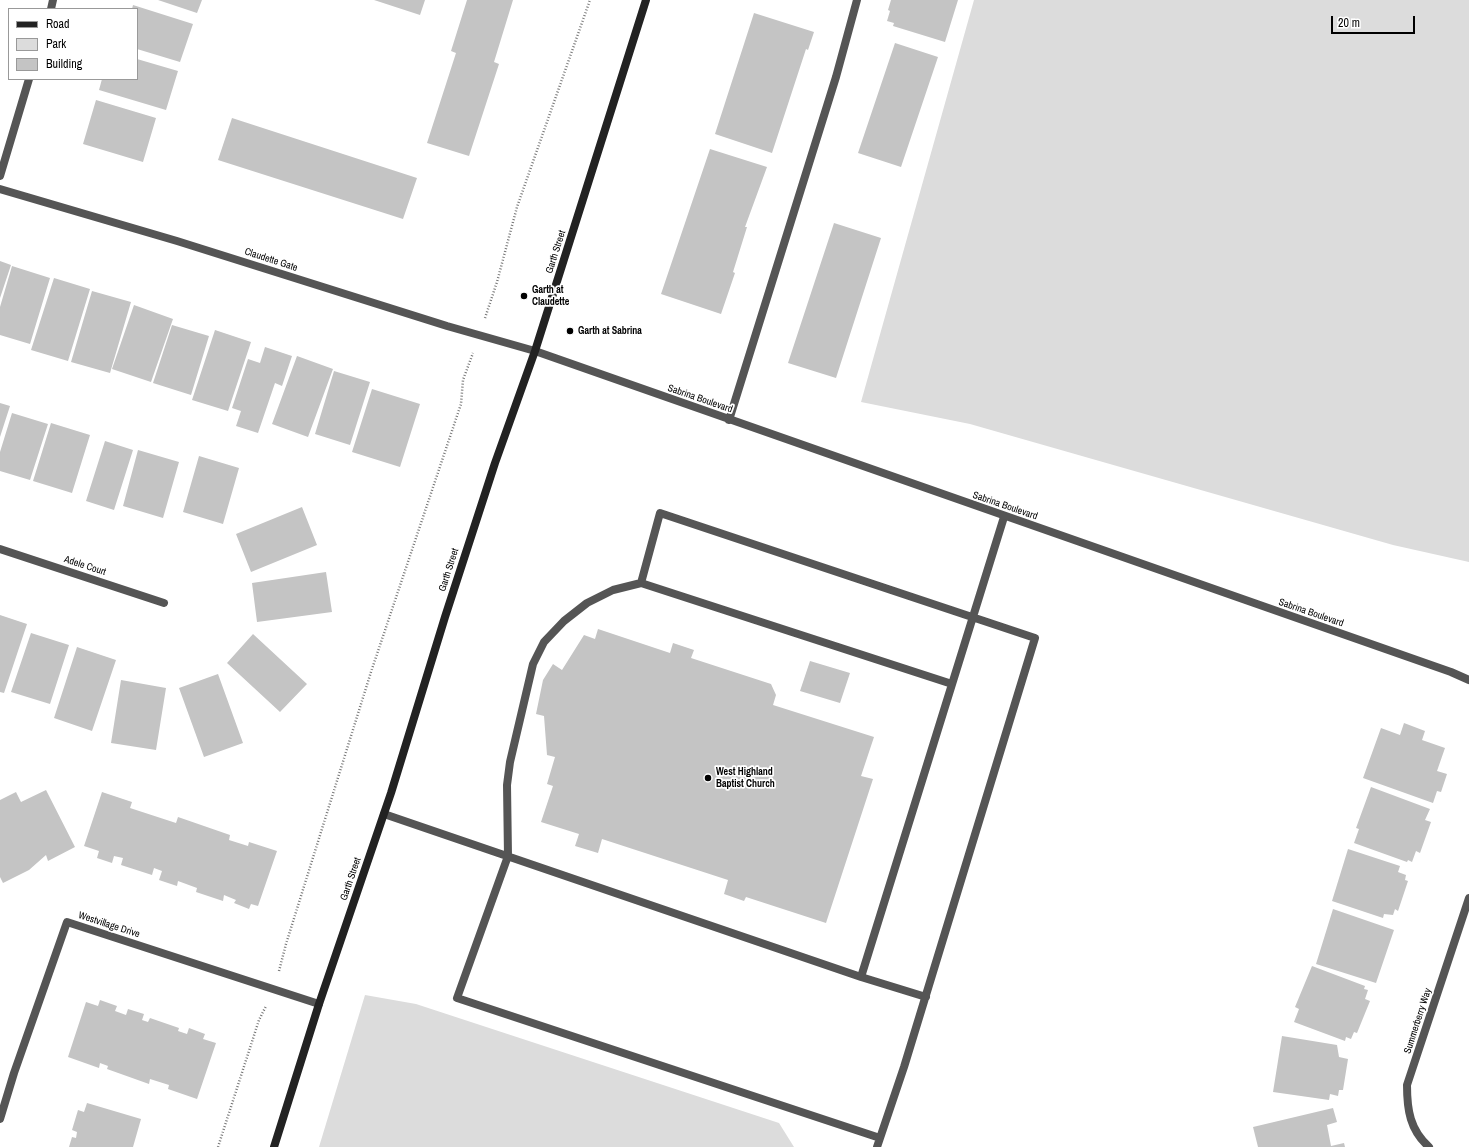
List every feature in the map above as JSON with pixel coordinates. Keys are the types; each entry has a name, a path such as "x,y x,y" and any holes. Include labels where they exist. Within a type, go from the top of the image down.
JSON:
{"main road":[{"name":"Garth Street","path":"274,1147 319,1004 384,814 494,463 535,352 646,0"}],"street":[{"path":"729,420 836,77 857,0"},
{"path":"0,176 29,80"},
{"name":"Claudette Gate","path":"0,189 177,241 535,352"},
{"name":"Sabrina Boulevard","path":"535,352 1004,517 1452,672 1469,680"},
{"path":"641,582 660,513 1035,638 926,997 877,1147"},
{"path":"861,977 1004,517"},
{"name":"Adele Court","path":"0,548 164,603"},
{"path":"880,1138 457,998 508,856 507,785 510,762 532,664 544,642 564,621 587,603 613,590 641,582 952,684"},
{"path":"384,814 861,977 926,997"},
{"name":"Summerberry Way","path":"1429,1147 1423,1142 1412,1125 1407,1106 1407,1085 1469,898"},
{"name":"Westvillage Drive","path":"0,1118 14,1073 67,922 319,1004"}],"path":[{"path":"218,1147 259,1020 275,990 286,944 371,672 461,404 463,380 480,336 518,207 590,0"}],"green space":[{"path":"974,0 1469,0 1469,562 1393,545 970,424 861,402"},
{"path":"365,995 416,1004 779,1123 794,1147 319,1147"}],"building":[{"path":"158,0 202,0 197,13"},
{"path":"374,0 425,0 420,15"},
{"path":"467,0 513,0 494,62 499,64 469,156 427,143 456,53 451,51"},
{"path":"891,0 958,0 945,42 893,26 894,23 887,21"},
{"path":"133,5 193,24 180,62 138,49 138,8 132,8"},
{"path":"754,13 814,32 808,50 806,49 772,153 715,134"},
{"path":"895,43 938,57 901,167 858,153"},
{"path":"138,59 178,71 166,110 99,90 102,80 138,80"},
{"path":"96,100 156,118 143,162 83,144"},
{"path":"232,118 417,178 403,219 218,160"},
{"path":"710,149 767,167 745,227 747,227 733,272 735,273 721,314 661,294"},
{"path":"834,223 881,238 836,378 788,363"},
{"path":"0,261 11,265 0,298"},
{"path":"12,266 50,278 30,344 0,335 0,307"},
{"path":"54,278 90,289 68,361 31,350"},
{"path":"92,291 131,302 110,373 71,362"},
{"path":"134,305 173,319 151,382 112,369"},
{"path":"172,325 209,336 191,395 153,383"},
{"path":"215,330 251,342 228,411 192,400"},
{"path":"265,347 292,356 282,386 275,383 258,433 236,426 241,411 232,408 248,359 260,363"},
{"path":"297,356 333,369 308,437 272,424"},
{"path":"334,371 370,382 350,445 315,434"},
{"path":"372,389 420,404 400,467 352,452"},
{"path":"0,403 10,406 0,437"},
{"path":"12,413 48,424 30,480 0,471 0,452"},
{"path":"51,423 90,435 72,493 33,481"},
{"path":"105,441 133,450 114,510 86,501"},
{"path":"138,450 179,462 163,518 123,506"},
{"path":"199,456 239,468 223,524 183,512"},
{"path":"302,507 317,545 251,572 236,534"},
{"path":"326,572 332,612 257,622 252,583"},
{"path":"0,615 27,624 4,693 0,692"},
{"name":"West Highland Baptist Church","path":"598,629 670,653 673,643 694,650 691,658 771,684 776,695 773,705 874,737 861,776 873,779 826,923 746,897 744,901 724,894 728,880 602,839 598,853 575,846 579,834 541,822 553,786 547,784 555,757 547,755 544,716 536,714 543,680 553,664 562,670 584,635 595,639"},
{"path":"31,633 69,645 50,704 11,692"},
{"path":"253,634 307,684 280,712 227,663"},
{"path":"77,647 116,660 92,731 54,718"},
{"path":"810,661 850,673 840,703 800,691"},
{"path":"218,674 243,743 204,757 179,688"},
{"path":"121,680 166,688 156,750 111,743"},
{"path":"1404,723 1425,731 1422,740 1445,748 1437,771 1447,774 1441,792 1437,791 1433,803 1363,778 1381,728 1400,735"},
{"path":"1371,787 1430,809 1425,820 1431,822 1420,853 1416,851 1412,862 1408,860 1407,862 1354,843 1359,829 1356,828"},
{"path":"46,790 75,847 48,861 46,855 29,870 3,883 0,877 0,800 16,792 21,802"},
{"path":"102,792 132,802 130,808 176,823 178,817 230,835 229,840 248,846 249,842 277,851 258,906 251,904 249,909 234,903 236,900 224,895 223,901 196,892 197,888 178,881 177,886 159,880 162,871 154,868 152,875 121,865 123,858 114,856 112,863 97,858 99,851 84,846"},
{"path":"1348,849 1400,866 1398,872 1406,875 1405,880 1408,881 1398,911 1395,909 1393,915 1384,914 1383,918 1332,901"},
{"path":"1333,909 1394,930 1376,983 1316,964"},
{"path":"1312,966 1365,986 1364,989 1368,990 1365,999 1370,1001 1357,1033 1354,1032 1351,1039 1346,1037 1345,1041 1294,1022 1299,1009 1295,1007"},
{"path":"100,1000 117,1006 115,1011 126,1015 128,1009 144,1014 142,1020 148,1022 150,1018 179,1028 178,1031 187,1034 189,1028 205,1034 203,1039 216,1043 197,1099 168,1089 169,1085 150,1079 149,1084 107,1069 108,1066 100,1063 99,1068 68,1057 86,1002 98,1006"},
{"path":"1282,1036 1337,1045 1339,1057 1348,1059 1343,1090 1339,1090 1338,1096 1330,1094 1329,1100 1273,1092"},
{"path":"87,1103 141,1119 133,1147 69,1147 72,1137 76,1138 77,1132 72,1130 78,1110 84,1112"},
{"path":"1333,1108 1337,1122 1327,1125 1331,1146 1344,1143 1345,1147 1258,1147 1253,1127"}],"place":[{"name":"Garth at Claudette","path":"524,296"},
{"name":"Garth at Sabrina","path":"570,331"},
{"name":"West Highland Baptist Church","path":"708,778"}]}
